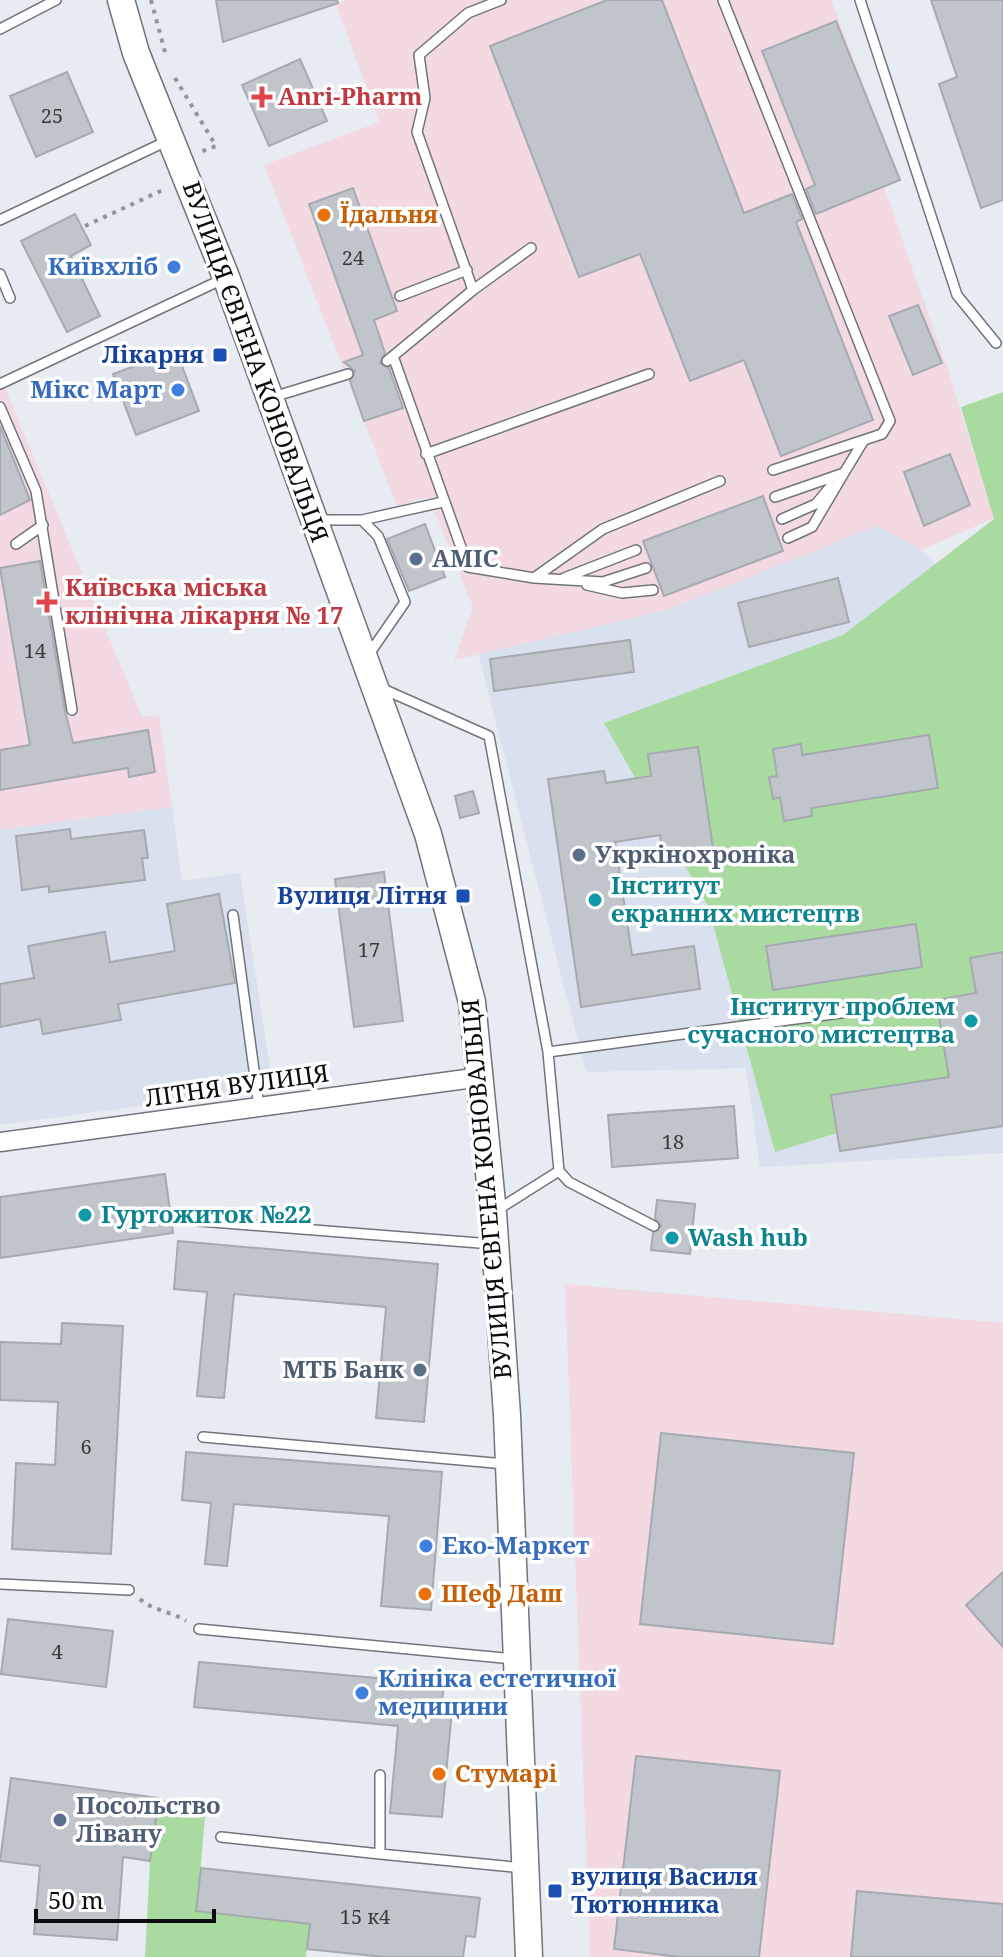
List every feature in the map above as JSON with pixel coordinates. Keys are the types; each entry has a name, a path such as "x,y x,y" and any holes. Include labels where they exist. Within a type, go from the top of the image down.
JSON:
{"main road":[{"name":"ВУЛИЦЯ ЄВГЕНА КОНОВАЛЬЦЯ","path":"121,0 136,53 226,277 428,834 472,1002 493,1213 509,1464 528,1868 529,1957"}],"street":[{"name":"ЛІТНЯ ВУЛИЦЯ","path":"0,1142 481,1077"}],"lane":[{"path":"0,29 56,0"},
{"path":"473,290 417,132 425,98 419,55 468,13 501,0"},
{"path":"723,0 890,421 882,434 773,470"},
{"path":"860,0 957,295 996,343"},
{"path":"0,220 171,139"},
{"path":"531,248 473,290 390,360 468,567 534,578 603,582 646,568"},
{"path":"400,296 467,270"},
{"path":"0,274 10,298"},
{"path":"0,384 226,277"},
{"path":"270,398 348,374"},
{"path":"426,454 649,374"},
{"path":"0,407 36,491 72,710"},
{"path":"788,538 812,527 864,440"},
{"path":"775,497 844,473"},
{"path":"782,519 816,504 844,473"},
{"path":"534,578 603,529 720,481"},
{"path":"314,520 362,520 443,502"},
{"path":"362,520 378,536 405,602 369,673 489,736 548,1052 559,1171 569,1182 654,1226"},
{"path":"16,544 43,525"},
{"path":"560,579 636,550"},
{"path":"560,579 622,593 653,590"},
{"path":"233,915 259,1107"},
{"path":"548,1052 909,1004"},
{"path":"493,1213 559,1171"},
{"path":"199,1221 495,1244"},
{"path":"203,1437 509,1464"},
{"path":"0,1584 129,1590"},
{"path":"199,1629 518,1659"},
{"path":"380,1775 380,1854"},
{"path":"221,1837 528,1868"}],"path":[{"path":"151,0 166,58"},
{"path":"170,70 216,146"},
{"path":"85,226 165,189"},
{"path":"129,1590 149,1607 172,1612 199,1629"}],"shaded area":[{"path":"347,0 831,0 900,180 884,187 949,373 994,518 921,550 877,526 667,610 454,660 473,607 429,497 397,506 264,165 379,122 336,4"},
{"name":"Київська міська клінічна лікарня № 17","path":"0,376 142,717 159,715 172,807 0,830"},
{"path":"877,526 921,550 964,593 1003,898 1003,1153 760,1167 746,1068 586,1072 478,653 667,610"},
{"path":"172,807 182,881 240,873 273,1088 0,1125 0,830"},
{"path":"565,1284 1003,1323 1003,1957 590,1957"}],"green space":[{"path":"1003,392 1003,1082 775,1152 708,906 604,723 843,635 994,519 961,407"},
{"path":"159,1798 205,1816 197,1911 310,1923 306,1957 145,1957 150,1861"}],"building":[{"path":"216,0 337,0 338,3 223,42"},
{"path":"607,0 662,0 744,213 792,194 802,219 796,222 873,420 781,456 744,360 690,381 640,254 579,277 490,46"},
{"path":"931,0 1003,0 1003,200 981,208 939,84 957,77"},
{"path":"836,21 900,180 816,214 806,189 815,185 762,51"},
{"path":"300,59 327,121 269,146 242,85"},
{"path":"67,72 93,132 36,157 10,96"},
{"path":"353,188 397,311 374,320 385,353 380,363 389,368 403,408 364,421 350,381 355,371 344,362 363,355 309,204"},
{"path":"75,214 91,245 71,256 100,316 67,332 21,241"},
{"path":"918,305 942,363 913,375 889,316"},
{"path":"176,350 199,411 136,435 113,374"},
{"path":"0,426 30,500 0,515"},
{"path":"950,454 970,505 924,526 904,472"},
{"path":"763,496 783,551 664,596 643,541"},
{"path":"425,524 445,577 409,591 387,539"},
{"path":"40,561 73,743 148,730 155,772 129,777 128,768 0,790 0,750 30,745 0,568"},
{"path":"838,578 849,622 749,647 738,603"},
{"path":"630,640 634,672 494,691 490,659"},
{"path":"929,735 938,788 811,808 812,816 784,821 780,797 773,799 769,777 777,776 773,749 801,744 802,755"},
{"name":"Інститут екранних мистецтв","path":"698,747 713,848 663,855 660,835 615,842 632,955 694,946 700,989 581,1007 548,779 604,771 606,783 651,776 648,754"},
{"path":"473,791 479,813 460,818 455,796"},
{"path":"70,829 71,839 144,830 148,858 142,858 145,880 49,892 49,886 22,890 16,836"},
{"path":"384,872 403,1021 354,1027 335,879"},
{"path":"219,894 235,983 118,1004 121,1020 43,1034 40,1019 0,1027 0,984 34,978 28,946 105,932 110,962 175,951 167,904"},
{"path":"916,924 922,967 773,990 766,946"},
{"path":"1003,952 1003,1126 840,1151 831,1095 949,1077 936,1000 976,993 970,958"},
{"path":"734,1106 738,1158 612,1167 608,1115"},
{"name":"Гуртожиток №22","path":"165,1174 173,1233 0,1258 0,1197"},
{"name":"Wash hub","path":"657,1200 695,1204 690,1254 651,1250 653,1233 661,1226 655,1218"},
{"path":"178,1241 438,1264 424,1422 376,1418 386,1307 234,1294 224,1398 197,1396 207,1292 174,1289"},
{"path":"62,1323 123,1326 111,1554 12,1549 16,1463 55,1465 58,1402 0,1400 0,1342 61,1344"},
{"path":"661,1433 854,1453 833,1644 640,1624"},
{"path":"186,1452 442,1472 431,1610 381,1606 389,1516 234,1504 227,1566 205,1564 211,1503 182,1500"},
{"path":"1003,1572 1003,1647 966,1605"},
{"path":"8,1619 113,1631 106,1687 1,1674"},
{"path":"199,1662 444,1684 441,1709 452,1710 442,1817 390,1813 398,1726 194,1707"},
{"path":"636,1756 780,1771 759,1957 680,1957 614,1949"},
{"path":"11,1778 159,1798 150,1861 123,1857 117,1940 34,1934 40,1866 0,1861"},
{"path":"201,1868 480,1898 475,1937 466,1936 463,1957 384,1957 307,1949 310,1924 196,1911"},
{"path":"857,1891 1003,1904 1003,1957 851,1957"}],"place":[{"name":"Anri-Pharm","path":"262,97"},
{"name":"Їдальня","path":"324,215"},
{"name":"Київхліб","path":"174,267"},
{"name":"Лікарня","path":"220,355"},
{"name":"Мікс Март","path":"178,390"},
{"name":"AMIC","path":"416,559"},
{"name":"Київська міська клінічна лікарня № 17","path":"47,602"},
{"name":"Укркінохроніка","path":"579,855"},
{"name":"Вулиця Літня","path":"463,896"},
{"name":"Інститут екранних мистецтв","path":"595,900"},
{"name":"Інститут проблем сучасного мистецтва","path":"971,1021"},
{"name":"Гуртожиток №22","path":"85,1215"},
{"name":"Wash hub","path":"672,1238"},
{"name":"МТБ Банк","path":"420,1370"},
{"name":"Еко-Маркет","path":"426,1546"},
{"name":"Шеф Даш","path":"425,1594"},
{"name":"Клініка естетичної медицини","path":"362,1693"},
{"name":"Стумарі","path":"439,1774"},
{"name":"Посольство Лівану","path":"60,1820"},
{"name":"вулиця Василя Тютюнника","path":"555,1891"}]}
